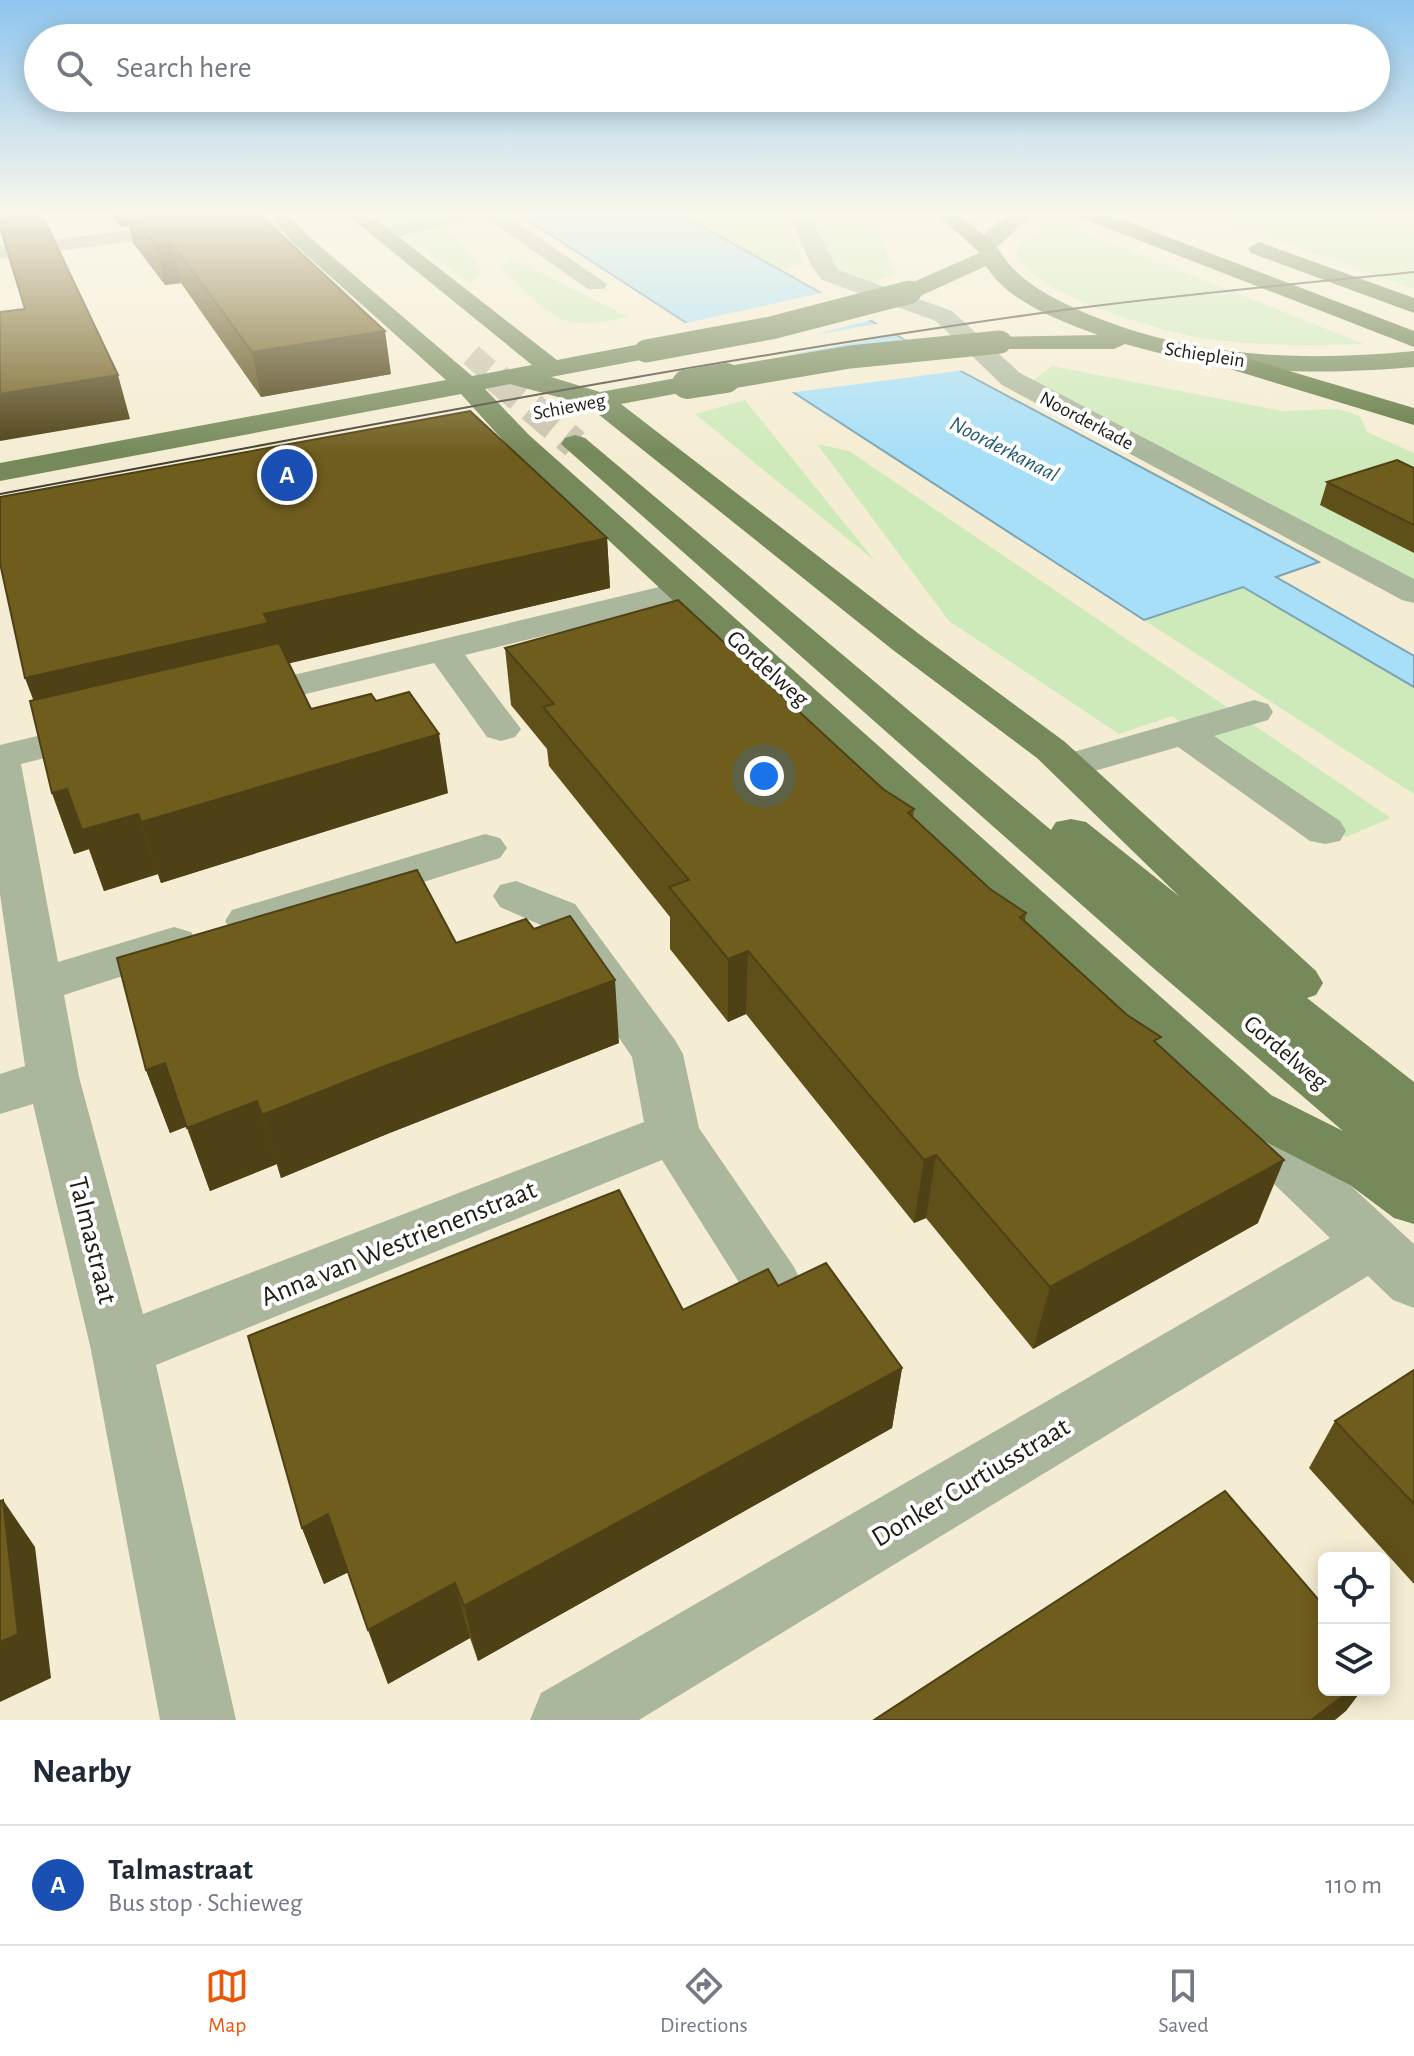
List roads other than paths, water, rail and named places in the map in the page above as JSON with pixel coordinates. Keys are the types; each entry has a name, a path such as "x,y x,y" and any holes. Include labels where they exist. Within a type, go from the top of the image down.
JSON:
{"highway":[{"path":"1293,293 1414,340"},
{"path":"1380,293 1414,306"},
{"path":"1229,361 1414,417"}],"main road":[{"name":"Gordelweg","path":"365,293 468,386 521,416 684,591 1252,1110"},
{"path":"431,293 494,350"},
{"path":"456,293 553,369"},
{"name":"Schieweg","path":"0,472 771,328 905,293"},
{"name":"Schieplein","path":"1027,293 1054,308 1144,344 1229,361 1293,364 1414,359"},
{"name":"Schieweg","path":"461,427 521,416 591,428 687,384 850,357 1000,342 1144,344"},
{"name":"Gordelweg","path":"512,377 549,384 591,428 1157,945 1414,1159"},
{"name":"Gordelweg","path":"591,428 906,642 1025,728 1070,766 1302,986 1311,1028"},
{"name":"Gordelweg","path":"591,428 1414,1112"}],"street":[{"name":"Noorderkade","path":"881,293 944,316 1011,379 1414,593"},
{"path":"203,708 684,591"},
{"path":"572,619 601,650"},
{"path":"443,650 501,729"},
{"path":"351,672 375,708"},
{"path":"1070,766 1254,712"},
{"path":"0,757 129,726"},
{"path":"1184,733 1325,831"},
{"name":"Talmastraat","path":"0,757 53,1077 122,1350 198,1720"},
{"path":"39,985 485,848"},
{"path":"516,896 559,915 657,1054 673,1133 773,1285"},
{"path":"0,1094 53,1077"},
{"name":"Gordelweg","path":"1252,1110 1293,1167 1400,1242"},
{"name":"Anna van Westrienenstraat","path":"122,1350 673,1133"},
{"name":"Donker Curtiusstraat","path":"568,1720 1400,1242"}],"water":[{"name":"Noorderkanaal","path":"641,293 822,293 1319,562 1276,577 1414,656 1414,687 1243,587 1144,620"}],"tunnel":[{"path":"471,355 500,380"},
{"path":"497,378 575,444"}],"tram line":[{"path":"0,494 527,396 791,351 1056,311 1210,293"}],"place":[{"name":"Talmastraat","path":"287,475"}]}
